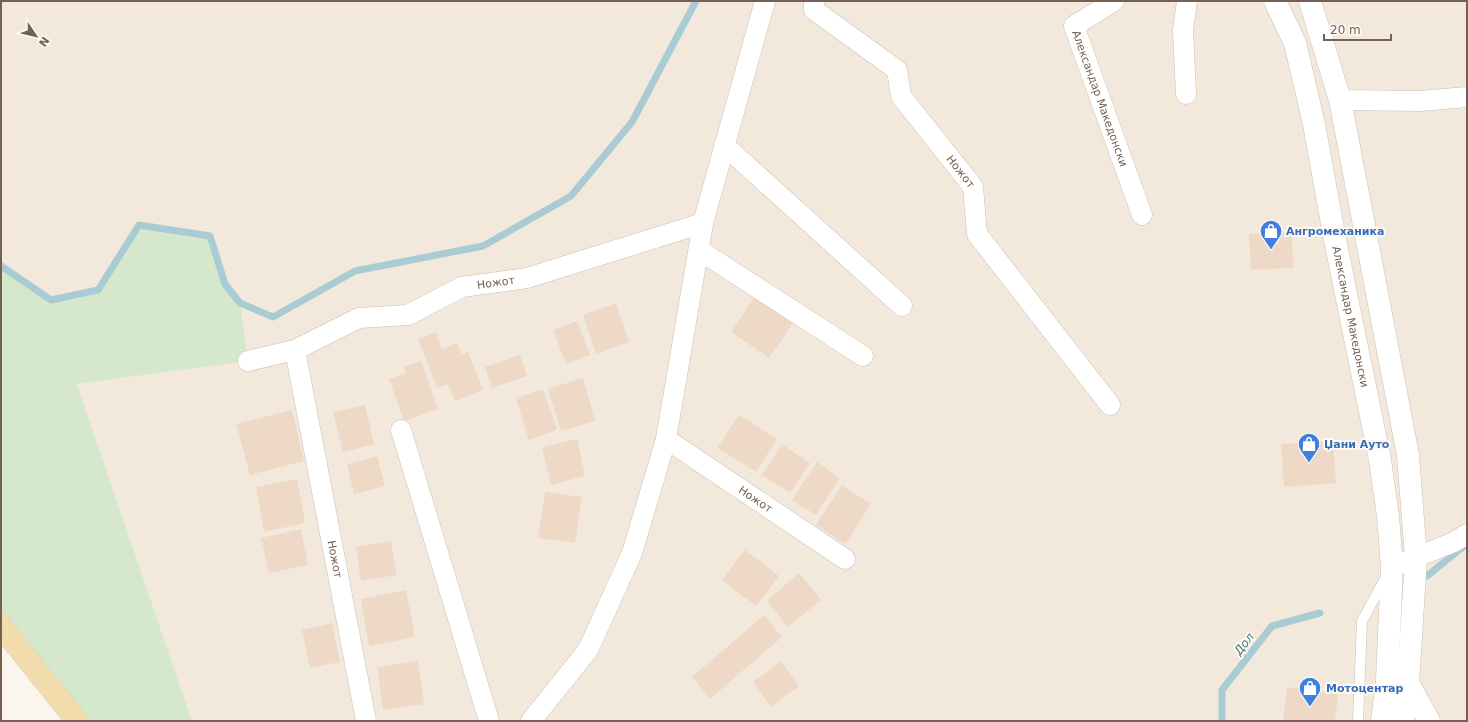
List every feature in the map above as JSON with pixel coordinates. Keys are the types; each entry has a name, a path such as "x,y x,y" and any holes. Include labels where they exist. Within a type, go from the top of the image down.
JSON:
{"main road":[{"path":"1,626 77,721"}],"street":[{"path":"531,721 588,650 632,553 666,440 703,223 765,1"},
{"name":"Ножот","path":"814,1 814,10 897,70 900,96 973,187 977,234 1110,405"},
{"name":"Александар Македонски","path":"1114,1 1074,26 1142,215"},
{"path":"1186,94 1183,30 1187,1"},
{"name":"Александар Македонски","path":"1275,1 1296,43 1314,124 1337,248 1380,460 1392,567 1398,682 1403,721"},
{"name":"Александар Македонски","path":"1310,1 1340,100 1408,455 1416,558 1398,682 1382,721"},
{"path":"1340,100 1420,101 1467,97"},
{"path":"724,145 902,306"},
{"name":"Ножот","path":"248,361 295,350 360,318 408,315 462,287 527,278 703,223"},
{"path":"699,250 863,356"},
{"name":"Ножот","path":"295,350 366,721"},
{"path":"401,430 489,721"},
{"name":"Ножот","path":"666,440 845,559"},
{"path":"1392,567 1454,542 1467,534"},
{"path":"1398,682 1429,721"}],"lane":[{"path":"1358,721 1362,621 1392,567"}],"shaded area":[{"path":"1,1 1467,1 1467,721 192,721 77,384 201,367 240,303 225,284 210,236 139,225 98,290 51,300 1,266"}],"green space":[{"path":"139,225 210,236 225,284 240,303 248,361 77,384 192,721 77,721 1,626 1,266 51,300 98,290"}],"building":[{"name":"Ангромеханика","path":"1292,232 1293,268 1251,270 1249,234"},
{"path":"757,293 796,319 769,358 731,332"},
{"path":"616,303 629,342 596,354 583,315"},
{"path":"577,321 590,355 566,364 553,330"},
{"path":"436,332 442,349 457,343 462,355 468,352 483,390 455,401 448,384 437,388 418,339"},
{"path":"520,355 527,376 492,388 485,367"},
{"path":"421,361 438,409 404,421 389,379 406,373 404,367"},
{"path":"583,378 595,421 561,431 548,389"},
{"path":"543,389 557,430 529,440 516,398"},
{"path":"365,405 374,444 343,452 333,412"},
{"path":"292,410 304,461 250,475 236,424"},
{"path":"739,415 777,439 756,472 717,448"},
{"path":"577,439 585,476 551,485 542,447"},
{"name":"Џани Ауто","path":"1333,441 1336,483 1284,487 1281,444"},
{"path":"782,444 810,463 790,493 762,475"},
{"path":"377,456 385,486 354,494 347,464"},
{"path":"817,462 840,478 816,515 792,500"},
{"path":"297,479 305,523 264,532 256,487"},
{"path":"842,485 871,504 845,544 816,525"},
{"path":"545,492 582,497 575,543 538,538"},
{"path":"301,529 308,565 269,573 261,538"},
{"path":"391,541 397,575 361,581 356,547"},
{"path":"745,550 779,576 756,606 722,580"},
{"path":"799,573 821,600 788,627 767,601"},
{"path":"406,590 415,637 369,646 361,599"},
{"path":"764,615 782,637 710,699 692,677"},
{"path":"332,623 340,662 310,668 302,630"},
{"path":"418,661 424,704 383,710 377,667"},
{"path":"781,661 799,686 771,707 753,682"},
{"name":"Мотоцентар","path":"1287,687 1338,694 1335,721 1283,721"}],"waterway":[{"path":"1,266 51,300 98,290 139,225 210,236 225,284 240,303 273,317 355,271 483,246 571,196 632,122 696,1"},
{"name":"Дол","path":"1427,576 1464,546"},
{"name":"Дол","path":"1222,721 1222,690 1272,626 1320,613"}],"place":[{"name":"Ангромеханика","path":"1271,250"},
{"name":"Џани Ауто","path":"1309,464"},
{"name":"Мотоцентар","path":"1310,708"}]}
